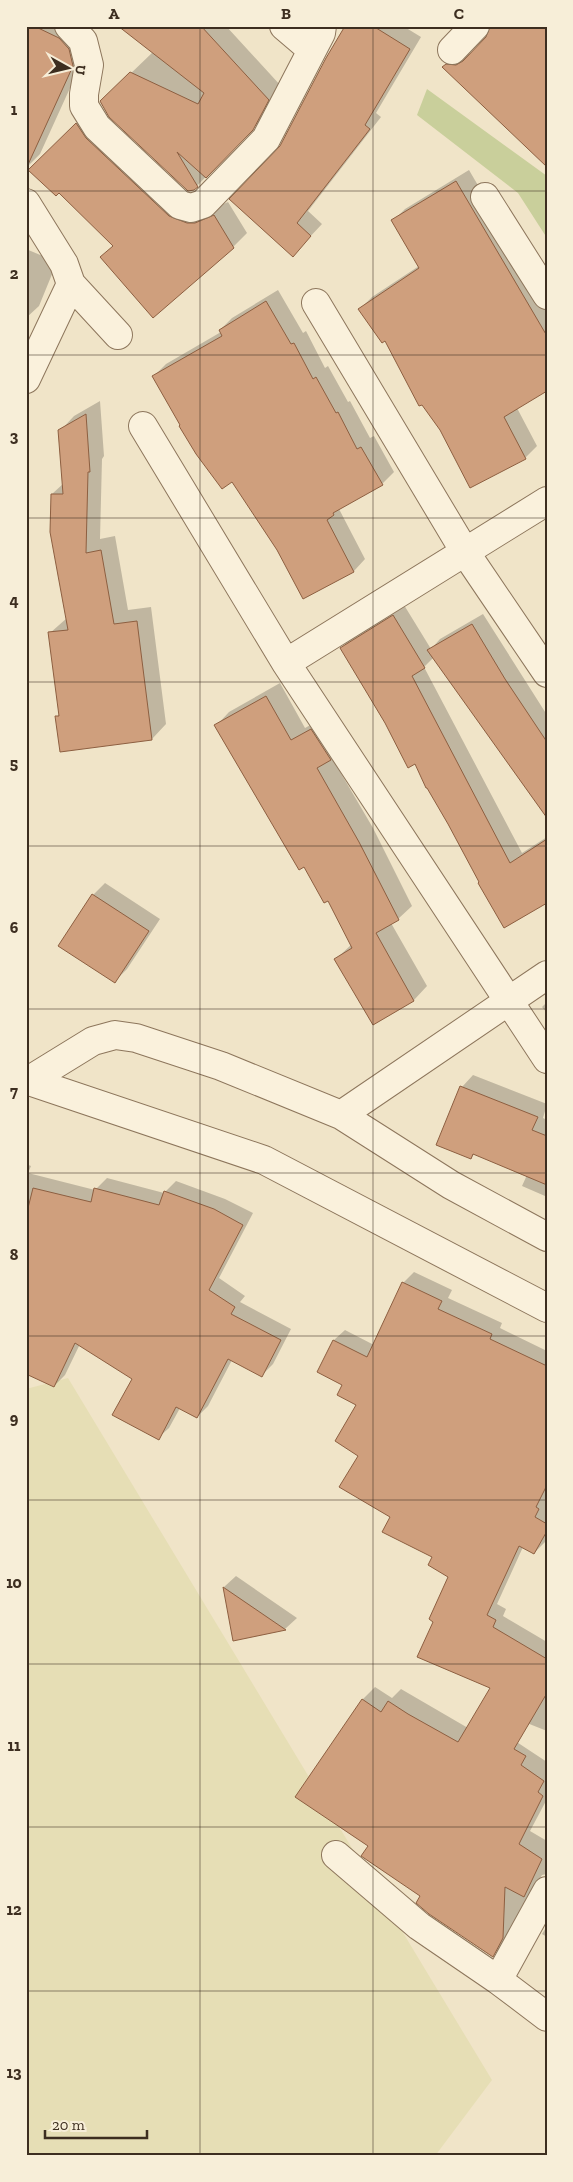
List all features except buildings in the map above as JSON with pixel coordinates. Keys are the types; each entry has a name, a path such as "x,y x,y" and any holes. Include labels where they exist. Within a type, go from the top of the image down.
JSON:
{"street":[{"path":"69,26 83,41 89,65 84,106 97,127 180,205 191,208 203,204 266,139 317,38 284,26"},
{"path":"452,50 475,26"},
{"path":"485,197 547,295"},
{"path":"26,203 64,264 71,284 118,335"},
{"path":"26,380 71,284"},
{"path":"316,302 465,552 547,673"},
{"path":"143,426 286,663 547,1059"},
{"path":"286,663 547,501"},
{"path":"341,1115 547,975"},
{"path":"27,1080 93,1041 115,1035 136,1038 222,1066 341,1115 451,1185 547,1237"},
{"path":"27,1080 264,1160 547,1308"},
{"path":"336,1855 419,1926 498,1980 547,2017"},
{"path":"498,1980 547,1891"}],"shaded area":[{"path":"68,1378 492,2080 435,2156 26,2156 26,1389"}],"green space":[{"path":"427,89 547,176 547,238 518,193 417,115"}]}
